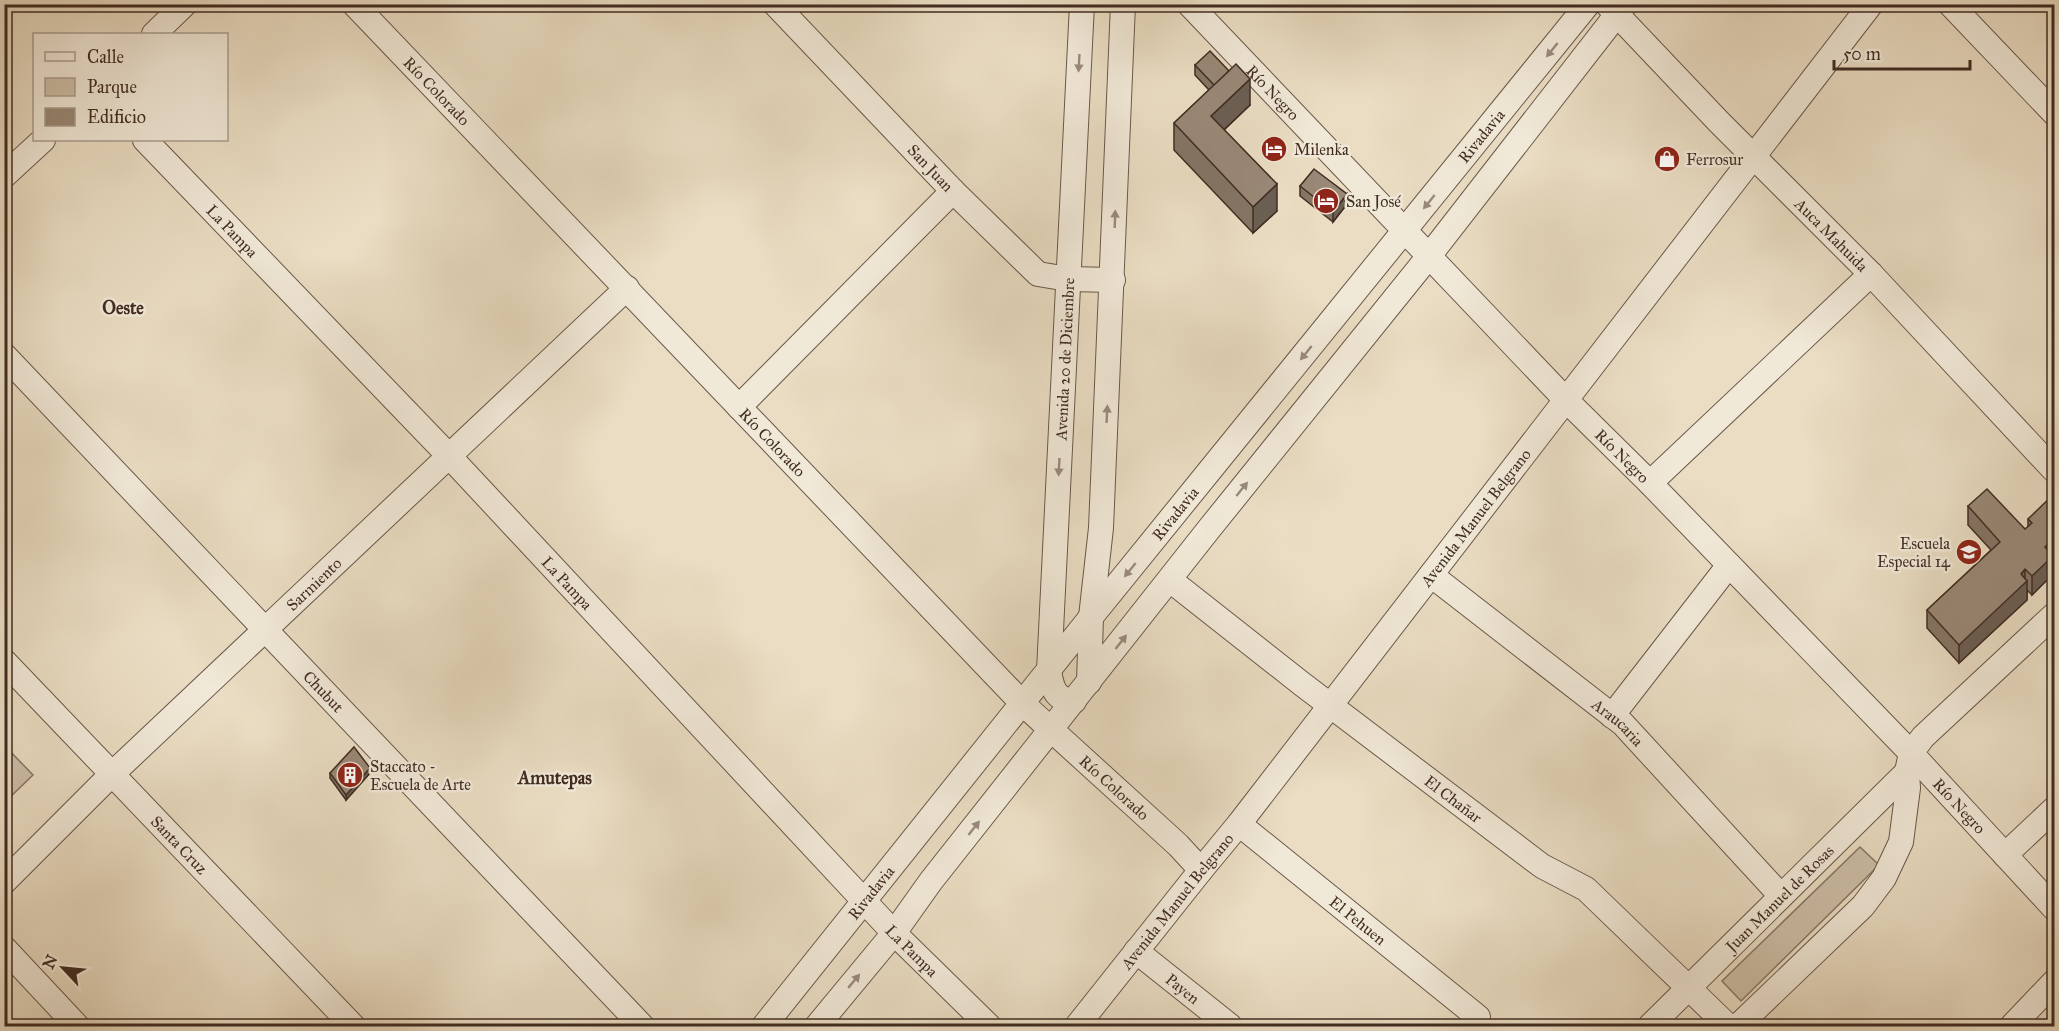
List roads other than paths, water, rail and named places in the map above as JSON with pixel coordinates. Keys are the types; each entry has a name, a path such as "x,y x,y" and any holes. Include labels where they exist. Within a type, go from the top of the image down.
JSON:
{"street":[{"path":"155,33 185,4"},
{"name":"Río Colorado","path":"354,4 1023,704 1178,845 1201,870"},
{"name":"San Juan","path":"775,4 952,191 1038,274 1068,279 1113,280"},
{"name":"Avenida 20 de Diciembre","path":"1074,701 1064,700 1056,694 1049,671 1082,4"},
{"path":"1089,682 1092,617 1101,528 1124,4"},
{"name":"Río Negro","path":"1189,4 1566,400 1728,565 1909,762 2005,855 2055,908"},
{"name":"Rivadavia","path":"765,1026 1092,617 1588,4"},
{"name":"Avenida Manuel Belgrano","path":"1077,1026 1239,824 1871,4"},
{"path":"1950,4 2055,113"},
{"name":"Rivadavia","path":"817,1026 894,933 1051,730 1429,256 1616,8"},
{"name":"Auca Mahuida","path":"1616,8 1753,156 1871,274 2055,470"},
{"path":"4,176 42,141"},
{"name":"La Pampa","path":"146,141 450,457 894,933 989,1026"},
{"path":"739,407 952,191"},
{"path":"1650,483 1871,274"},
{"name":"Sarmiento","path":"4,882 264,628 450,457 627,288"},
{"name":"Chubut","path":"4,355 642,1026"},
{"path":"1611,716 1728,565"},
{"name":"Araucaria","path":"1431,574 1623,724 1781,896"},
{"name":"El Chañar","path":"1170,580 1330,706 1542,866 1586,889 1728,1026"},
{"name":"Juan Manuel de Rosas","path":"1650,1026 1883,798 1909,762 1923,737 2055,615"},
{"name":"Santa Cruz","path":"4,661 353,1026"},
{"path":"1738,1026 1863,906 1884,878 1900,842 1908,788 1909,762"},
{"path":"2005,855 2055,809"},
{"name":"El Pehuen","path":"1239,824 1478,1017"},
{"path":"4,948 77,1026"},
{"name":"Payen","path":"1136,951 1230,1026"},
{"path":"2012,1026 2055,982"}],"place":[{"name":"Milenka","path":"1274,149"},
{"name":"Ferrosur","path":"1667,159"},
{"name":"San José","path":"1326,201"},
{"name":"Escuela Especial 14","path":"1969,552"},
{"name":"Staccato - Escuela de Arte","path":"350,775"}],"district":[{"name":"Oeste","path":"123,308"},
{"name":"Amutepas","path":"555,778"}]}
